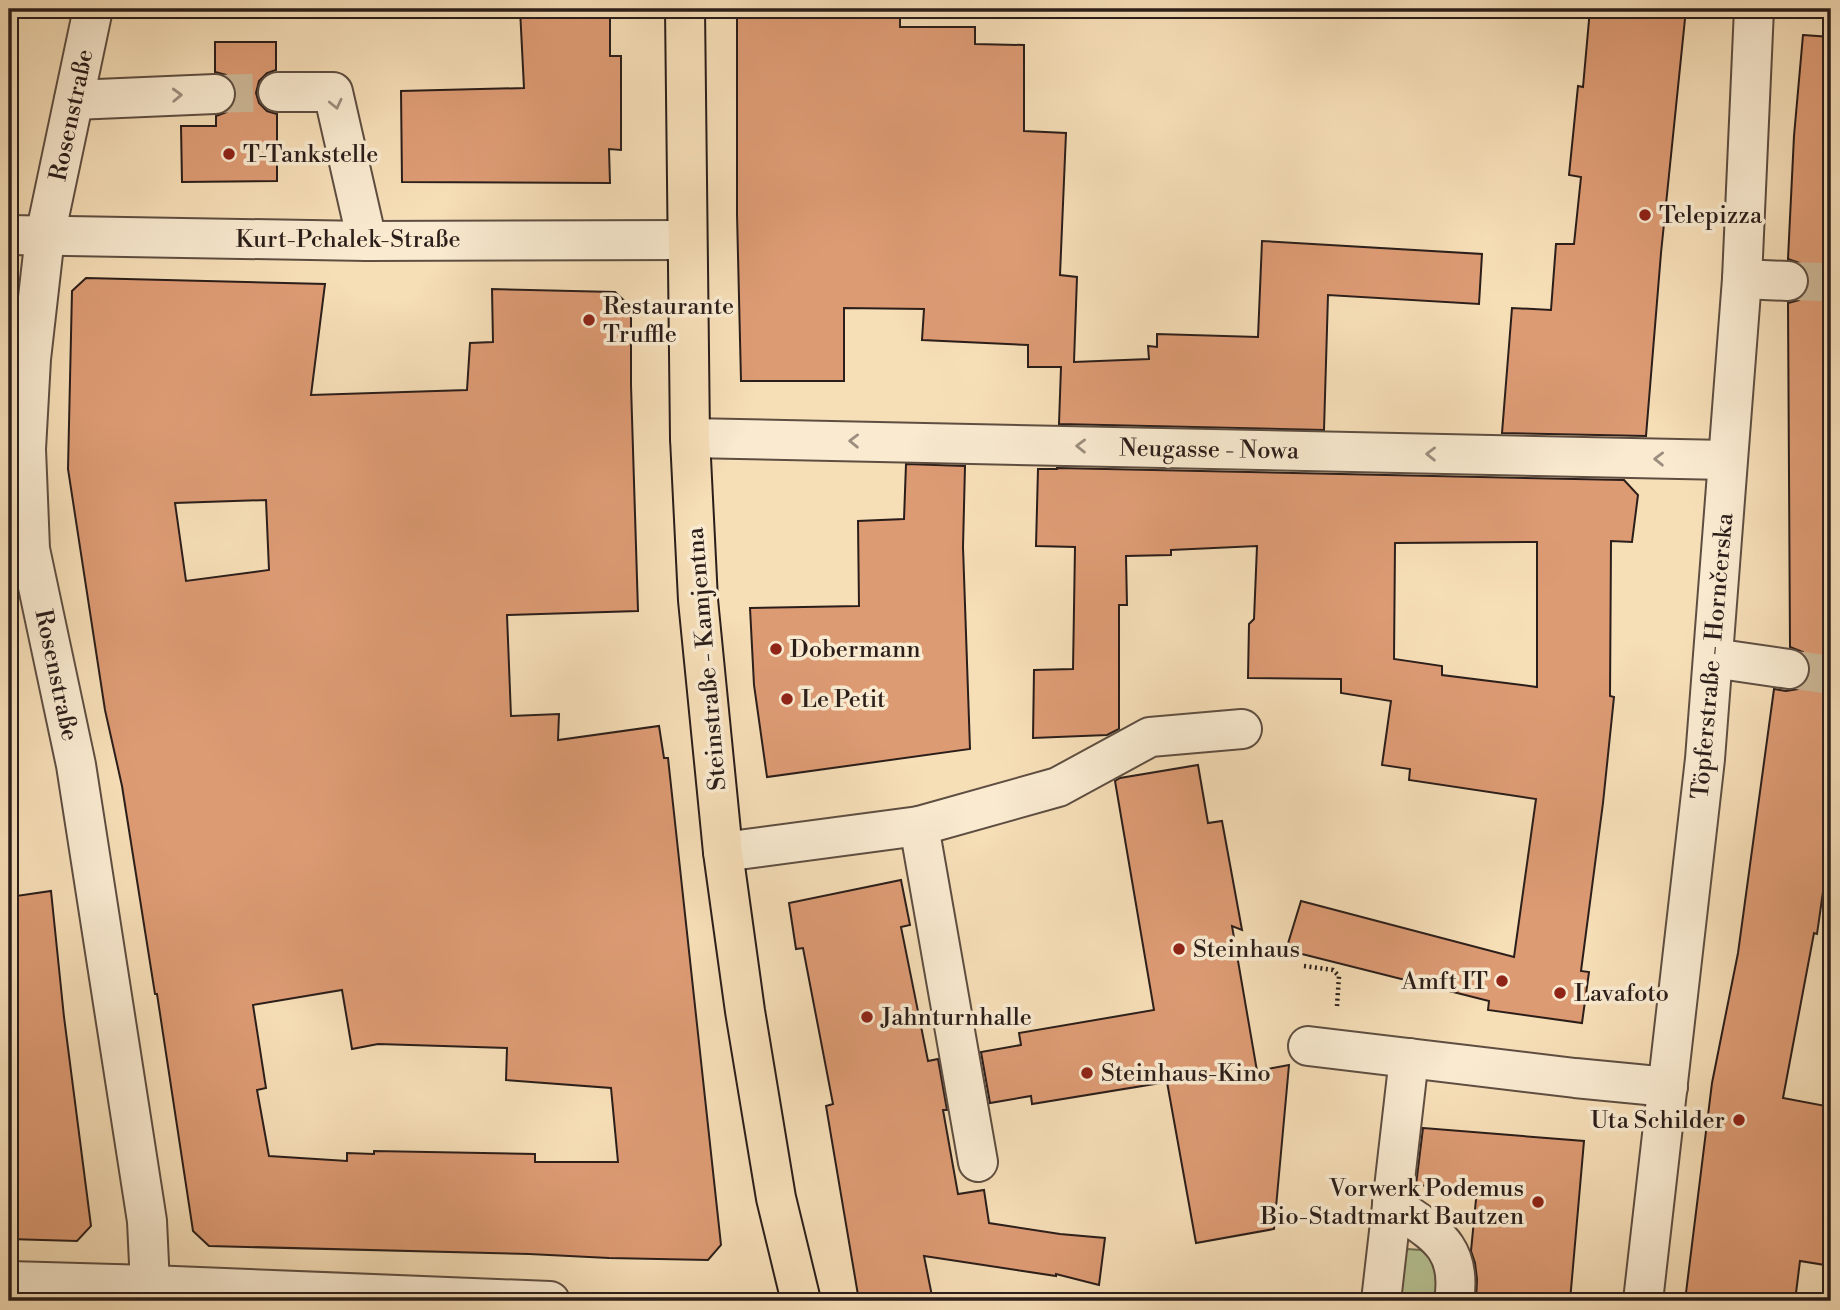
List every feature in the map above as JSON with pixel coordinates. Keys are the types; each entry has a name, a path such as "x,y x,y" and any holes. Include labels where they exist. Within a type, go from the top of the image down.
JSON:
{"main road":[{"name":"Steinstraße - Kamjentna","path":"685,9 690,438 698,600 723,852 745,1011 776,1198 801,1301"}],"street":[{"name":"Rosenstraße","path":"93,9 74,100 27,235 31,359 26,449 30,549 76,765 147,1221 150,1293"},
{"name":"Töpferstraße - Hornčerska","path":"1643,1301 1705,759 1742,279 1754,9"},
{"path":"278,92 333,92 367,241"},
{"path":"74,100 215,94"},
{"name":"Kurt-Pchalek-Straße","path":"27,235 367,241 687,240"},
{"path":"1742,279 1788,281"},
{"name":"Neugasse - Nowa","path":"690,438 1727,460"},
{"path":"1713,658 1789,669"},
{"path":"723,852 919,826 1058,787 1150,737 1242,729"},
{"path":"919,826 978,1162"},
{"path":"1308,1046 1575,1079 1668,1087"},
{"path":"1381,1301 1409,1058"},
{"path":"1392,1204 1440,1239 1450,1253 1457,1283 1454,1301"},
{"path":"9,1281 150,1293 550,1301"}],"path":[{"path":"1304,967 1334,970 1339,976 1338,996"}],"green space":[{"path":"1407,1249 1421,1250 1433,1256 1446,1301 1390,1301 1398,1255"}],"building":[{"path":"520,9 610,9 610,56 621,56 621,150 609,149 610,183 402,182 401,91 524,88"},
{"path":"737,9 900,9 900,27 975,27 975,44 1024,45 1024,131 1066,133 1060,275 1077,277 1074,362 1149,359 1148,346 1157,347 1157,334 1258,337 1262,241 1482,254 1479,304 1328,295 1324,430 1059,424 1061,367 1028,367 1028,345 922,340 924,309 844,308 844,381 741,381 737,214"},
{"path":"1590,9 1686,9 1661,253 1646,436 1502,433 1512,308 1551,310 1556,244 1574,244 1581,177 1569,175 1578,86 1583,87"},
{"path":"1803,35 1831,37 1831,872 1826,871 1817,934 1814,933 1783,1098 1831,1107 1831,1266 1800,1261 1795,1301 1685,1301 1712,1083 1738,953 1774,689 1798,689 1807,682 1811,671 1803,652 1790,647 1788,303 1799,300 1806,293 1810,281 1807,270 1800,263 1788,259 1794,136"},
{"path":"215,42 276,42 276,70 267,73 259,81 256,93 259,103 267,111 277,114 277,181 182,182 181,126 216,126 216,116 227,112 235,103 237,92 234,83 226,75 215,72"},
{"path":"86,278 325,284 311,395 467,390 470,343 493,342 492,289 615,292 631,307 638,611 507,615 511,716 559,714 558,740 659,726 664,758 668,758 721,1245 708,1260 209,1246 193,1231 157,994 122,786 105,710 68,469 72,291","holes":["266,500 269,570 186,581 175,503","342,990 352,1049 378,1044 507,1048 506,1080 611,1088 618,1162 535,1162 535,1154 374,1151 374,1154 347,1153 347,1161 269,1156 257,1090 266,1088 253,1005"]},
{"path":"906,464 965,466 963,547 970,749 767,777 754,685 750,608 859,606 858,521 904,519"},
{"path":"1038,469 1624,480 1638,495 1632,542 1611,541 1610,696 1614,697 1581,971 1589,972 1582,1023 1488,1010 1489,1001 1286,950 1301,901 1514,957 1536,799 1409,780 1410,769 1382,765 1391,701 1341,693 1341,679 1248,678 1249,624 1254,619 1257,546 1171,550 1171,555 1126,556 1127,605 1119,605 1119,729 1107,735 1033,738 1034,670 1073,669 1075,547 1036,546","holes":["1537,542 1537,687 1442,675 1442,666 1394,659 1395,543"]},
{"path":"1198,765 1208,823 1222,821 1242,930 1232,926 1257,1071 1289,1065 1274,1229 1196,1243 1167,1082 1032,1104 1031,1096 990,1103 981,1052 1021,1045 1019,1033 1154,1010 1115,781"},
{"path":"901,880 910,925 901,927 928,1061 938,1059 947,1110 943,1110 958,1194 984,1190 989,1223 1105,1238 1099,1285 1056,1274 924,1256 933,1301 859,1301 826,1106 833,1104 803,948 796,949 789,903"},
{"path":"51,891 91,1226 77,1241 9,1239 9,897"},
{"path":"1423,1128 1584,1141 1570,1301 1476,1301 1477,1279 1471,1251 1477,1189 1416,1185"}],"tunnel":[{"path":"215,94 278,92"},
{"path":"1788,281 1831,282"},
{"path":"1789,669 1831,675"}],"place":[{"name":"T-Tankstelle","path":"229,154"},
{"name":"Telepizza","path":"1645,215"},
{"name":"Restaurante Truffle","path":"589,320"},
{"name":"Dobermann","path":"776,649"},
{"name":"Le Petit","path":"787,699"},
{"name":"Steinhaus","path":"1179,949"},
{"name":"Amft IT","path":"1502,981"},
{"name":"Lavafoto","path":"1560,993"},
{"name":"Jahnturnhalle","path":"867,1017"},
{"name":"Steinhaus-Kino","path":"1087,1073"},
{"name":"Uta Schilder","path":"1739,1120"},
{"name":"Vorwerk Podemus Bio-Stadtmarkt Bautzen","path":"1538,1202"}]}
